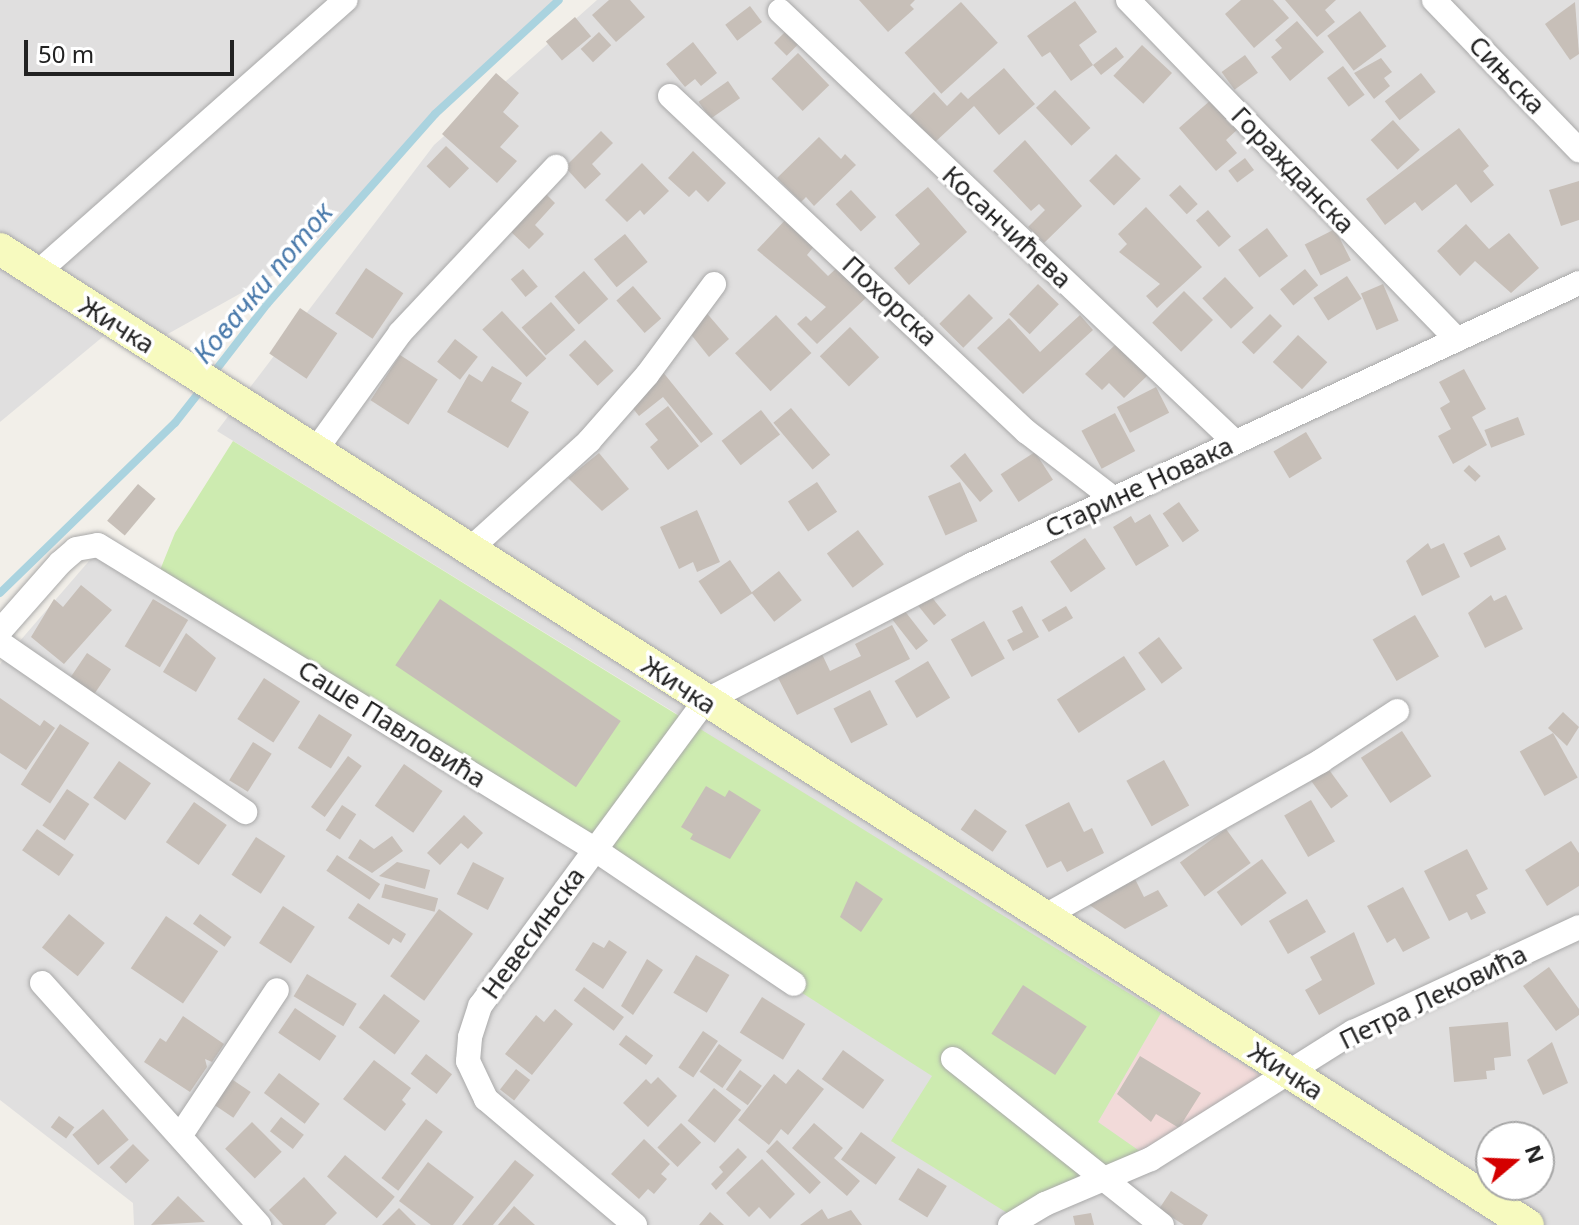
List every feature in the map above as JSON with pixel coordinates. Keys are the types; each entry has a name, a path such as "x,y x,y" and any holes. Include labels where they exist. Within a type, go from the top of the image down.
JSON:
{"main road":[{"name":"Жичка","path":"0,249 1528,1225"}],"street":[{"path":"37,273 346,0"},
{"name":"Горажданска","path":"1128,0 1457,340"},
{"name":"Сињска","path":"1434,0 1579,150"},
{"name":"Косанчићева","path":"780,11 1235,442"},
{"name":"Похорска","path":"670,96 1027,432 1083,480 1114,499"},
{"path":"315,451 400,333 556,167"},
{"name":"Старине Новака","path":"705,701 1114,499 1579,283"},
{"path":"469,550 589,441 647,375 714,284"},
{"name":"Саше Павловића","path":"0,631 60,563 76,549 98,545 594,849 794,984"},
{"path":"0,643 245,812"},
{"name":"Невесињска","path":"635,1225 486,1099 468,1061 480,1006 705,701"},
{"path":"1045,916 1321,761 1397,711"},
{"name":"Петра Лековића","path":"1010,1225 1151,1159 1292,1074 1366,1025 1579,927"},
{"path":"42,983 259,1225"},
{"path":"180,1136 277,990"},
{"path":"953,1059 1162,1225"}],"shaded area":[{"path":"0,0 560,0 441,109 295,263 148,345 0,240"},
{"path":"597,0 1579,0 1579,1225 134,1225 133,1203 0,1100 0,664 95,554 594,849 933,1076 892,1142 1082,1188 690,722 217,431 434,145"},
{"path":"0,249 117,325 0,422"},
{"path":"1161,1013 1275,1084 1151,1159 1098,1122"}],"green space":[{"path":"233,441 1161,1013 1098,1122 1151,1159 1017,1219 891,1141 932,1076 156,580 175,533"}],"building":[{"path":"609,0 630,0 645,17 616,42 592,15"},
{"path":"859,0 915,0 910,5 914,9 888,32"},
{"path":"1241,0 1273,0 1289,18 1254,48 1225,14"},
{"path":"1285,0 1336,0 1325,10 1335,22 1317,37"},
{"path":"1075,1 1097,32 1079,45 1093,65 1071,81 1050,52 1042,57 1027,36"},
{"path":"961,2 998,43 941,94 905,53"},
{"path":"1575,2 1579,54 1570,60 1545,24"},
{"path":"750,6 762,22 737,41 725,25"},
{"path":"1360,11 1386,46 1354,71 1327,36"},
{"path":"575,17 591,36 562,61 546,41"},
{"path":"1297,21 1324,52 1290,81 1271,57 1282,48 1275,40"},
{"path":"786,31 799,44 787,56 774,43"},
{"path":"599,32 611,45 593,62 581,49"},
{"path":"693,42 717,73 701,86 695,79 685,87 666,64"},
{"path":"1142,45 1172,73 1143,104 1113,76"},
{"path":"1116,47 1124,57 1101,75 1093,65"},
{"path":"798,53 829,85 803,111 771,79"},
{"path":"1245,55 1258,73 1234,90 1222,72"},
{"path":"1381,58 1392,72 1384,78 1390,86 1374,99 1354,73"},
{"path":"1343,66 1365,95 1349,107 1327,78"},
{"path":"1004,68 1035,104 999,135 974,106 934,143 909,116 934,92 947,106 961,92 968,99"},
{"path":"496,73 519,93 503,112 519,126 500,147 517,161 497,183 442,134"},
{"path":"1421,73 1436,92 1400,120 1385,101"},
{"path":"728,81 740,98 711,119 699,102"},
{"path":"1055,90 1090,128 1071,146 1036,108"},
{"path":"1212,99 1238,129 1226,140 1237,153 1216,171 1179,128"},
{"path":"1393,120 1420,150 1397,170 1371,140"},
{"path":"1459,128 1489,166 1483,171 1494,185 1471,203 1456,184 1422,211 1415,202 1385,225 1366,199"},
{"path":"601,131 613,143 592,164 601,174 585,189 565,167"},
{"path":"819,137 841,159 845,154 856,165 814,206 806,197 801,202 777,178"},
{"path":"1025,140 1082,206 1044,243 1028,227 1045,210 1039,204 1031,211 993,171"},
{"path":"446,146 469,168 450,188 427,166"},
{"path":"693,151 726,183 708,202 696,190 689,197 668,178"},
{"path":"1116,154 1141,179 1114,206 1089,181"},
{"path":"1245,158 1254,170 1237,183 1228,171"},
{"path":"642,163 669,191 644,215 640,210 627,222 605,200"},
{"path":"1579,181 1579,220 1561,226 1549,190"},
{"path":"1180,185 1198,204 1187,214 1169,195"},
{"path":"928,187 967,232 909,285 894,268 920,244 895,215"},
{"path":"851,190 876,217 861,231 836,204"},
{"path":"544,192 555,203 535,225 544,234 529,249 507,228"},
{"path":"1146,207 1202,267 1157,308 1146,296 1160,284 1119,252 1127,244 1118,234"},
{"path":"1208,210 1231,236 1219,247 1196,220"},
{"path":"788,217 816,244 807,255 828,276 839,266 868,296 817,344 797,324 806,316 811,321 826,307 757,250"},
{"path":"1466,224 1489,249 1509,233 1539,268 1511,293 1475,261 1460,276 1437,251"},
{"path":"1267,228 1288,256 1259,278 1238,250"},
{"path":"1335,229 1351,260 1321,276 1305,244"},
{"path":"625,234 648,262 617,287 594,259"},
{"path":"366,268 403,293 373,339 335,314"},
{"path":"523,269 538,287 526,297 511,279"},
{"path":"1305,269 1318,285 1293,305 1280,289"},
{"path":"584,271 608,299 579,325 555,297"},
{"path":"1347,276 1362,299 1328,320 1313,298"},
{"path":"1225,277 1254,308 1231,329 1202,298"},
{"path":"1038,284 1059,304 1030,334 1009,314"},
{"path":"1383,284 1399,321 1377,330 1361,293"},
{"path":"633,286 661,318 645,333 616,300"},
{"path":"1184,291 1213,320 1181,352 1152,323"},
{"path":"969,294 993,318 963,348 939,324"},
{"path":"551,302 575,330 546,356 522,328"},
{"path":"300,308 337,333 307,379 269,354"},
{"path":"704,310 729,339 709,357 689,332"},
{"path":"502,311 546,359 527,377 482,329"},
{"path":"1270,314 1282,326 1254,354 1242,342"},
{"path":"776,315 811,353 771,391 735,353"},
{"path":"1080,315 1093,330 1023,394 977,348 1009,318 1040,352"},
{"path":"850,327 879,357 849,386 820,356"},
{"path":"1298,335 1327,362 1302,389 1273,362"},
{"path":"455,339 478,357 460,380 437,362"},
{"path":"585,340 614,371 598,386 569,355"},
{"path":"1117,343 1148,375 1124,398 1109,383 1102,390 1085,374"},
{"path":"400,355 438,380 408,425 371,400"},
{"path":"492,366 522,383 511,401 529,412 508,448 447,412 469,374 482,382"},
{"path":"1464,369 1486,409 1472,417 1487,445 1453,464 1438,436 1451,429 1440,408 1450,402 1439,382"},
{"path":"662,371 713,434 701,443 663,397 639,416 626,400"},
{"path":"1156,387 1169,413 1130,433 1117,407"},
{"path":"668,406 699,446 668,470 650,447 658,440 645,424"},
{"path":"791,408 830,455 813,470 773,423"},
{"path":"761,410 780,434 741,465 722,441"},
{"path":"1115,413 1135,451 1102,469 1081,431"},
{"path":"1518,417 1525,435 1491,448 1484,430"},
{"path":"1306,432 1322,459 1289,478 1273,452"},
{"path":"1035,452 1053,480 1019,502 1001,474"},
{"path":"599,453 629,489 602,511 568,478"},
{"path":"965,453 993,491 980,502 950,466"},
{"path":"1469,465 1481,476 1475,482 1464,471"},
{"path":"817,482 837,512 808,531 788,502"},
{"path":"960,482 977,521 946,536 928,496"},
{"path":"138,484 156,499 125,536 107,521"},
{"path":"1179,502 1199,531 1183,542 1163,513"},
{"path":"697,510 720,562 697,572 693,562 679,569 660,527"},
{"path":"1150,514 1169,546 1136,566 1113,527 1131,516 1135,523"},
{"path":"858,530 884,564 853,588 827,553"},
{"path":"1499,535 1506,549 1471,567 1463,553"},
{"path":"1085,538 1106,569 1071,592 1050,561"},
{"path":"1428,543 1431,549 1444,543 1460,577 1422,596 1406,561"},
{"path":"730,560 752,593 721,614 698,581"},
{"path":"779,571 802,600 774,622 751,593"},
{"path":"81,585 112,610 64,664 31,637 54,599 63,607"},
{"path":"930,595 946,615 934,625 918,605"},
{"path":"1491,595 1494,601 1506,595 1523,629 1485,648 1468,613"},
{"path":"153,599 188,620 160,667 125,646"},
{"path":"440,599 621,721 576,787 395,665"},
{"path":"1022,606 1039,637 1013,651 1007,640 1023,632 1012,611"},
{"path":"1066,606 1073,618 1049,632 1042,620"},
{"path":"904,610 928,641 916,650 892,619"},
{"path":"1415,615 1439,657 1397,681 1373,640"},
{"path":"984,621 1005,659 972,677 951,639"},
{"path":"892,625 910,659 797,715 776,674 821,652 830,671 861,656 855,644"},
{"path":"186,633 216,658 196,692 163,672"},
{"path":"1159,637 1182,668 1162,684 1138,653"},
{"path":"87,653 111,669 94,694 70,678"},
{"path":"1124,656 1146,690 1079,733 1057,700"},
{"path":"928,661 950,698 917,718 895,681"},
{"path":"264,678 300,701 273,743 237,719"},
{"path":"870,690 888,725 851,743 833,709"},
{"path":"0,698 40,726 44,720 55,728 26,770 0,753"},
{"path":"1563,712 1579,727 1567,746 1548,728"},
{"path":"319,714 352,735 331,769 298,748"},
{"path":"60,724 89,743 50,803 21,784"},
{"path":"1402,731 1431,776 1390,803 1361,758"},
{"path":"1553,733 1578,778 1544,796 1520,751"},
{"path":"253,742 272,754 248,792 229,780"},
{"path":"348,756 362,766 325,817 311,807"},
{"path":"1164,760 1189,805 1152,826 1126,781"},
{"path":"119,761 151,783 125,820 93,798"},
{"path":"404,764 443,791 413,833 375,806"},
{"path":"1327,767 1348,796 1331,808 1310,779"},
{"path":"706,786 725,797 729,790 761,810 730,859 690,839 693,834 681,827"},
{"path":"67,789 89,804 65,841 42,825"},
{"path":"1311,800 1335,842 1308,857 1284,816"},
{"path":"194,802 227,825 199,865 166,842"},
{"path":"1069,802 1084,832 1092,828 1104,853 1067,872 1061,861 1047,868 1025,825"},
{"path":"342,805 356,814 340,839 326,830"},
{"path":"975,809 1007,831 993,852 961,829"},
{"path":"464,815 483,833 468,849 461,843 440,865 427,853"},
{"path":"37,829 74,855 59,876 22,850"},
{"path":"1226,829 1251,863 1205,896 1180,863"},
{"path":"392,836 403,851 372,873 348,858 360,839 374,849"},
{"path":"256,837 285,856 261,894 231,875"},
{"path":"1571,841 1579,853 1579,886 1547,906 1525,870"},
{"path":"1467,849 1488,889 1476,895 1486,913 1471,920 1467,912 1449,921 1424,871"},
{"path":"337,855 380,884 369,900 326,871"},
{"path":"1262,859 1287,893 1241,926 1217,892"},
{"path":"397,862 430,870 425,889 379,876"},
{"path":"473,862 504,878 488,910 457,894"},
{"path":"1135,879 1144,897 1158,890 1168,906 1125,929 1088,904"},
{"path":"856,881 883,899 861,932 840,917"},
{"path":"385,884 438,898 435,912 381,898"},
{"path":"1403,887 1430,938 1403,952 1395,938 1387,943 1367,906"},
{"path":"1307,899 1326,932 1288,954 1269,921"},
{"path":"358,903 406,934 401,943 393,938 389,945 348,918"},
{"path":"283,906 315,927 291,964 259,943"},
{"path":"439,909 473,934 424,1001 390,976"},
{"path":"69,914 105,943 78,976 42,947"},
{"path":"200,914 232,937 224,947 193,924"},
{"path":"166,916 218,951 183,1003 131,968"},
{"path":"1354,932 1375,984 1319,1015 1305,990 1322,980 1310,957"},
{"path":"609,940 627,952 603,989 575,970 593,942 604,948"},
{"path":"696,955 729,975 707,1013 673,993"},
{"path":"647,959 663,970 633,1015 621,1006"},
{"path":"1549,967 1579,1009 1579,1015 1556,1031 1523,986"},
{"path":"307,974 357,1004 343,1026 294,996"},
{"path":"1023,985 1087,1026 1055,1075 991,1034"},
{"path":"584,987 624,1017 614,1031 574,1001"},
{"path":"384,994 420,1021 395,1055 359,1028"},
{"path":"762,997 805,1024 783,1060 740,1033"},
{"path":"295,1008 336,1036 320,1061 278,1033"},
{"path":"555,1009 573,1024 532,1075 505,1054 536,1015 544,1022"},
{"path":"183,1016 224,1044 212,1062 205,1059 207,1067 190,1092 144,1062 160,1038 166,1042"},
{"path":"1508,1022 1511,1056 1494,1058 1495,1070 1486,1071 1487,1079 1454,1082 1449,1027"},
{"path":"703,1031 718,1041 693,1078 678,1067"},
{"path":"626,1035 653,1055 646,1065 619,1045"},
{"path":"1552,1042 1568,1083 1543,1095 1527,1060"},
{"path":"719,1044 742,1060 722,1088 699,1072"},
{"path":"843,1050 884,1080 863,1109 822,1079"},
{"path":"426,1054 452,1074 437,1094 411,1074"},
{"path":"1140,1056 1201,1093 1179,1128 1156,1114 1151,1122 1117,1094"},
{"path":"374,1060 411,1088 402,1100 406,1104 385,1131 343,1099"},
{"path":"516,1069 530,1080 514,1101 500,1089"},
{"path":"798,1069 824,1089 788,1135 781,1129 769,1145 738,1120 774,1074 786,1084"},
{"path":"740,1070 762,1086 748,1105 726,1089"},
{"path":"279,1073 320,1104 305,1124 264,1093"},
{"path":"658,1077 677,1096 648,1127 623,1103 646,1079 651,1084"},
{"path":"230,1078 251,1092 233,1118 213,1104"},
{"path":"714,1088 741,1110 715,1143 688,1121"},
{"path":"103,1109 129,1140 98,1165 72,1135"},
{"path":"59,1116 74,1127 66,1138 51,1127"},
{"path":"281,1117 304,1135 293,1149 270,1131"},
{"path":"426,1119 443,1132 398,1191 381,1178"},
{"path":"252,1122 282,1152 255,1179 225,1149"},
{"path":"681,1123 701,1142 678,1167 657,1147"},
{"path":"814,1123 843,1148 834,1158 860,1181 847,1196 792,1148"},
{"path":"861,1132 896,1157 876,1185 841,1160"},
{"path":"644,1139 670,1164 661,1174 667,1179 654,1194 648,1189 639,1199 611,1174"},
{"path":"777,1140 821,1182 810,1194 766,1152"},
{"path":"133,1144 149,1160 126,1184 110,1167"},
{"path":"738,1148 747,1157 716,1190 711,1184 723,1172 719,1167"},
{"path":"345,1155 395,1197 377,1218 327,1176"},
{"path":"762,1159 795,1194 770,1219 759,1207 749,1217 726,1193"},
{"path":"515,1160 534,1175 493,1225 462,1225"},
{"path":"428,1162 474,1197 453,1225 431,1225 399,1201"},
{"path":"918,1168 947,1186 927,1217 898,1199"},
{"path":"304,1177 337,1213 325,1225 283,1225 269,1210"},
{"path":"1171,1191 1208,1215 1202,1225 1184,1225 1159,1209"},
{"path":"178,1196 205,1222 151,1225"},
{"path":"514,1206 535,1225 498,1225"},
{"path":"399,1208 416,1225 382,1225"},
{"path":"822,1209 828,1219 851,1210 862,1225 800,1225"},
{"path":"710,1212 724,1225 699,1225"},
{"path":"1091,1213 1094,1225 1075,1225 1073,1216"}],"waterway":[{"name":"Ковачки поток","path":"212,375 267,304 435,114 559,0"},
{"name":"Ковачки поток","path":"0,593 175,423 204,386"}]}
